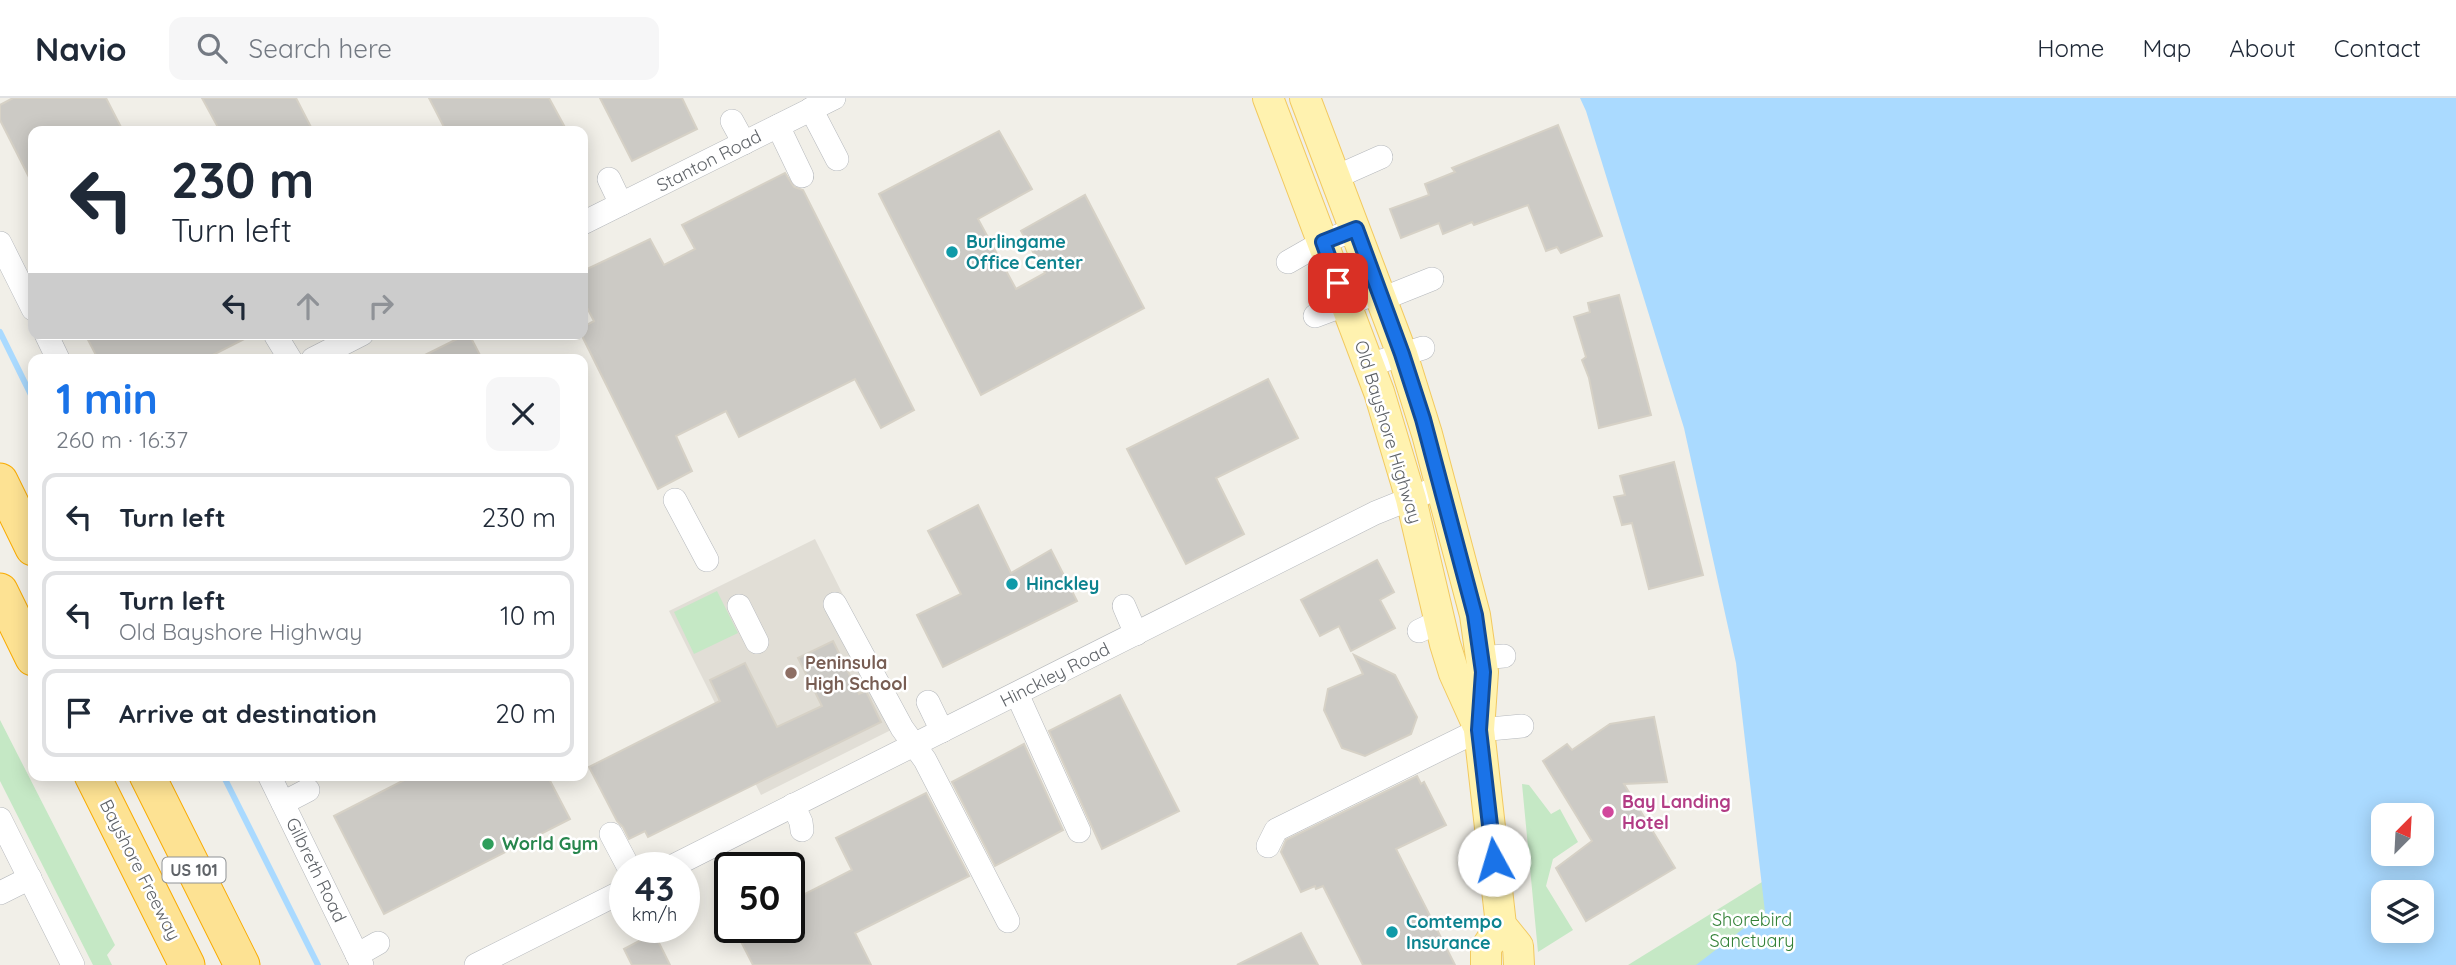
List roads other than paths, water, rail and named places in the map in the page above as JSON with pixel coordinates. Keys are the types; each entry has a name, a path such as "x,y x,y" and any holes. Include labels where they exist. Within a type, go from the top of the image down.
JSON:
{"highway":[{"path":"0,481 28,538"},
{"path":"0,591 28,648"},
{"name":"Bayshore Freeway","path":"95,781 187,965"},
{"name":"US 101","path":"150,781 242,965"}],"main road":[{"name":"Old Bayshore Highway","path":"1268,98 1369,365 1411,499 1430,626 1479,730"},
{"name":"Old Bayshore Highway","path":"1305,98 1380,296 1413,351 1431,416 1442,486 1464,539 1480,600 1492,657 1479,730 1501,925 1518,946 1519,965"},
{"path":"1486,965 1486,948 1501,925"}],"street":[{"name":"Stanton Road","path":"588,220 834,98"},
{"path":"811,109 837,159"},
{"path":"732,121 744,143"},
{"path":"778,126 802,176"},
{"path":"1336,177 1381,158"},
{"path":"609,179 621,204"},
{"path":"1288,262 1323,242 1356,229"},
{"path":"0,243 28,299"},
{"path":"1315,316 1432,279"},
{"path":"323,354 350,340"},
{"path":"1369,365 1413,351"},
{"name":"Hinckley Road","path":"700,852 912,745 1134,641 1183,610 1233,597 1375,513 1442,486"},
{"path":"675,500 707,560"},
{"path":"835,604 912,745 925,760 1008,921"},
{"path":"739,606 757,642"},
{"path":"1124,606 1134,641"},
{"path":"1017,694 1079,831"},
{"path":"928,702 942,731"},
{"path":"1268,846 1276,830 1479,730 1522,726"},
{"name":"Gilbreth Road","path":"272,781 360,960"},
{"path":"284,803 308,790"},
{"path":"793,806 802,830"},
{"path":"1,823 73,965"},
{"path":"611,834 620,852"},
{"path":"0,893 30,878"},
{"path":"476,965 573,926 609,901"},
{"path":"360,960 378,943"}],"water":[{"path":"1580,98 2456,98 2456,965 1696,965 1765,912 1736,663 1684,428"}],"waterway":[{"path":"0,332 28,389"},
{"path":"226,781 318,965"}],"place":[{"name":"Burlingame Office Center","path":"952,252"},
{"name":"Hinckley","path":"1012,584"},
{"name":"Peninsula High School","path":"791,673"},
{"name":"Bay Landing Hotel","path":"1608,812"},
{"name":"World Gym","path":"488,844"},
{"name":"Comtempo Insurance","path":"1392,932"}],"park label":[{"name":"Shorebird Sanctuary","path":"1752,930"}]}
